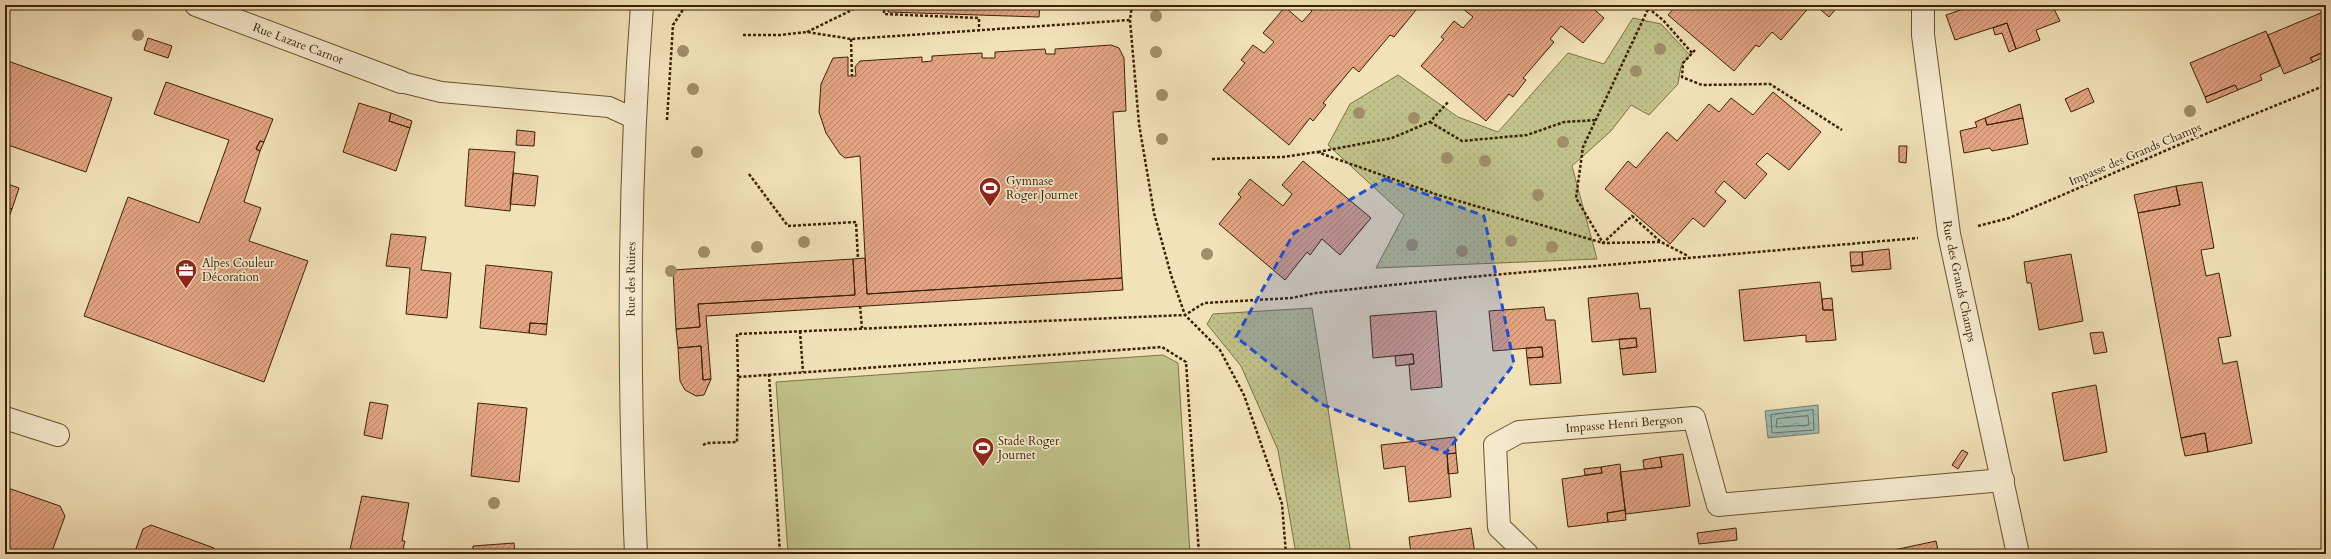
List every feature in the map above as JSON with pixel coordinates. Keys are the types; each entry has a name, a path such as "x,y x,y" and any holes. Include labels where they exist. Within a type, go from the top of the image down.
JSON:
{"street":[{"name":"Rue Lazare Carnot","path":"196,5 400,82"},
{"name":"Rue des Ruires","path":"636,554 630,421 633,118 642,5"},
{"name":"Rue des Grands Champs","path":"1923,5 1923,35 1949,234 2004,480 2018,554"},
{"path":"5,418 58,435"},
{"name":"Impasse Henri Bergson","path":"1527,554 1499,527 1495,445 1519,432 1694,418 1718,505 2004,480"}],"lane":[{"path":"400,82 441,92 609,107 633,118"}],"path":[{"path":"667,124 673,25 686,5"},
{"path":"807,32 862,5"},
{"path":"884,5 884,14 979,18 979,30"},
{"path":"1132,5 1130,20 1139,124 1154,213 1185,315 1220,350 1244,395 1282,504 1286,554"},
{"path":"1603,243 1576,198 1583,147 1649,6 1694,51 1683,63 1682,77 1702,85 1770,84 1842,130"},
{"path":"743,35 780,35 807,32 852,39 1130,20"},
{"path":"852,39 852,76"},
{"name":"Impasse des Grands Champs","path":"1185,315 1204,303 1291,298 1316,293 1442,280 1949,234 2009,218 2181,144 2326,85"},
{"path":"1212,159 1283,157 1392,138 1430,122 1448,102"},
{"path":"1430,122 1462,141 1527,135 1564,122 1596,120"},
{"path":"1317,152 1438,195 1603,243 1661,242"},
{"path":"749,174 788,226 856,222 858,259"},
{"path":"1603,243 1632,216 1661,242 1689,257"},
{"path":"860,306 862,328"},
{"path":"703,446 707,443 737,442 737,334 1185,315"},
{"path":"800,331 803,372"},
{"path":"738,377 1162,347 1186,362 1199,554"},
{"path":"769,374 780,554"}],"highlighted area":[{"path":"1385,179 1484,216 1514,364 1446,453 1321,404 1236,337 1294,233"}],"green space":[{"path":"1633,18 1661,24 1690,55 1681,66 1678,84 1649,115 1631,105 1611,131 1572,166 1597,259 1376,268 1404,215 1328,145 1350,104 1398,75 1458,117 1498,132 1568,53 1604,64"},
{"path":"1312,308 1351,554 1296,554 1278,450 1241,366 1207,324 1213,314"},
{"name":"Stade Roger Journet","path":"1163,355 1178,363 1190,554 788,554 776,382"}],"water":[{"path":"1818,405 1819,433 1768,438 1765,411"}],"building":[{"path":"888,5 1040,5 1039,17 888,12"},
{"path":"1305,5 1420,5 1394,37 1390,35 1359,72 1353,67 1323,103 1326,105 1313,121 1310,118 1289,145 1223,90 1245,63 1241,60 1253,45 1264,53 1274,42 1263,33 1285,7 1302,22 1312,11"},
{"path":"1465,5 1589,5 1604,18 1583,43 1561,26 1550,39 1554,42 1523,78 1526,80 1513,97 1509,94 1486,121 1421,66 1444,39 1441,37 1454,21 1463,28 1473,17 1462,8"},
{"path":"1677,5 1811,5 1781,40 1772,32 1759,47 1756,45 1734,71 1668,15"},
{"path":"1815,5 1839,5 1829,17"},
{"path":"1975,5 2052,5 2060,21 2036,30 2040,40 2016,49 2007,23 1955,40 1946,15"},
{"path":"2326,8 2326,51 2310,58 2313,62 2284,74 2268,35 2323,12 2322,9"},
{"path":"2007,23 2016,49 2009,52 2002,33 1995,35 1993,28"},
{"path":"2266,31 2280,66 2260,75 2262,80 2238,90 2235,85 2205,97 2190,63"},
{"path":"148,38 172,46 168,58 144,50"},
{"name":"Gymnase Roger Journet","path":"1111,45 1119,48 1124,58 1126,111 1113,112 1122,278 867,294 860,156 845,158 840,154 826,133 819,112 821,84 833,58 848,57 848,76 856,76 855,67 860,61 922,57 922,62 932,61 932,56 982,53 982,58 995,58 995,52 1045,49 1046,54 1055,54 1055,49"},
{"path":"2326,51 2326,56 2313,62 2310,58"},
{"path":"5,60 112,98 86,172 5,144"},
{"path":"166,82 273,119 264,142 260,141 256,149 260,151 244,202 261,208 249,241 308,261 264,382 84,316 128,197 199,223 229,140 154,114"},
{"path":"2235,85 2238,90 2207,103 2205,97"},
{"path":"2088,88 2094,102 2071,112 2065,99"},
{"path":"1773,92 1821,132 1789,170 1767,153 1756,164 1767,174 1745,199 1724,181 1715,192 1726,201 1704,227 1693,218 1670,244 1605,189 1628,161 1636,168 1667,132 1677,141 1709,104 1719,112 1731,98 1753,115"},
{"path":"359,103 391,113 389,121 410,128 396,171 343,152"},
{"path":"2020,104 2023,118 1987,125 1985,118"},
{"path":"391,113 412,121 410,128 389,121"},
{"path":"1985,118 1987,125 2023,118 2028,144 1992,151 1990,148 1964,153 1960,131 1977,127 1975,122"},
{"path":"517,130 535,132 534,146 516,145"},
{"path":"260,141 264,142 260,151 256,149"},
{"path":"1899,146 1907,146 1906,163 1899,162"},
{"path":"469,149 515,152 510,211 465,206"},
{"path":"1303,161 1371,218 1340,255 1322,239 1310,255 1307,252 1285,280 1219,224 1241,197 1238,194 1250,179 1283,206 1292,194 1282,185"},
{"path":"513,173 538,176 535,206 510,204"},
{"path":"2202,182 2214,248 2201,250 2206,276 2219,273 2231,336 2218,338 2223,364 2237,361 2252,443 2208,452 2205,433 2181,438 2138,213 2180,205 2176,186"},
{"path":"5,183 19,188 12,209 5,207"},
{"path":"2176,186 2180,205 2138,213 2134,195"},
{"path":"5,207 12,209 5,227"},
{"path":"391,234 426,237 421,270 451,273 447,318 406,314 410,268 386,266"},
{"path":"1889,249 1891,269 1852,272 1851,266 1863,265 1862,252"},
{"path":"1850,252 1862,252 1863,265 1851,266"},
{"path":"2071,254 2083,321 2039,330 2031,283 2027,283 2024,262"},
{"path":"865,258 867,294 1122,278 1123,290 706,316 711,379 703,380 701,346 678,348 676,329 700,327 698,304 855,295 853,259"},
{"path":"853,259 855,295 698,304 700,327 676,329 673,270"},
{"path":"486,265 552,272 547,324 530,323 529,333 480,328"},
{"path":"1820,282 1823,310 1833,310 1836,340 1806,342 1806,335 1744,341 1739,290"},
{"path":"1638,293 1640,309 1650,308 1656,372 1623,375 1620,349 1637,347 1636,338 1592,342 1588,298"},
{"path":"1832,298 1833,310 1823,310 1822,299"},
{"path":"1544,307 1546,320 1555,320 1561,383 1530,385 1527,358 1543,357 1542,347 1493,351 1489,311"},
{"path":"1436,311 1442,387 1411,390 1409,364 1414,364 1413,354 1373,358 1370,316"},
{"path":"530,323 547,324 546,335 529,333"},
{"path":"2103,332 2107,352 2094,354 2090,333"},
{"path":"1636,338 1637,347 1620,349 1619,339"},
{"path":"701,346 703,380 711,379 704,395 696,396 685,390 680,381 678,348"},
{"path":"1542,347 1543,357 1527,358 1526,348"},
{"path":"1413,354 1414,364 1396,366 1395,356"},
{"path":"2096,385 2107,452 2064,461 2052,393"},
{"path":"370,402 388,405 382,439 364,435"},
{"path":"478,403 527,408 519,482 471,476"},
{"path":"2205,433 2208,452 2185,456 2181,438"},
{"path":"1455,437 1456,453 1447,454 1451,497 1409,502 1405,466 1384,469 1381,445"},
{"path":"1962,450 1968,453 1958,469 1952,465"},
{"path":"1456,453 1458,473 1448,474 1447,454"},
{"path":"1683,454 1690,506 1626,514 1620,472 1662,467 1660,457"},
{"path":"1660,457 1662,467 1644,469 1643,460"},
{"path":"1620,464 1625,510 1607,513 1608,522 1568,527 1562,479 1602,473 1601,467"},
{"path":"1601,467 1602,473 1585,475 1584,469"},
{"path":"8,488 60,506 65,516 51,554 5,554 5,490"},
{"path":"362,496 409,503 402,541 405,541 402,554 349,554"},
{"path":"1625,510 1626,520 1608,522 1607,513"},
{"path":"151,525 214,548 217,554 134,554 143,529"},
{"path":"1471,528 1475,554 1411,554 1409,537"},
{"path":"1736,528 1737,540 1699,544 1697,533"},
{"path":"1936,541 1939,554 1889,554 1889,551"},
{"path":"514,543 515,554 473,554 473,546"},
{"path":"403,549 415,551 414,554 402,554"}],"place":[{"name":"Gymnase Roger Journet","path":"990,208"},
{"name":"Alpes Couleur Décoration","path":"186,290"},
{"name":"Stade Roger Journet","path":"983,468"}]}
